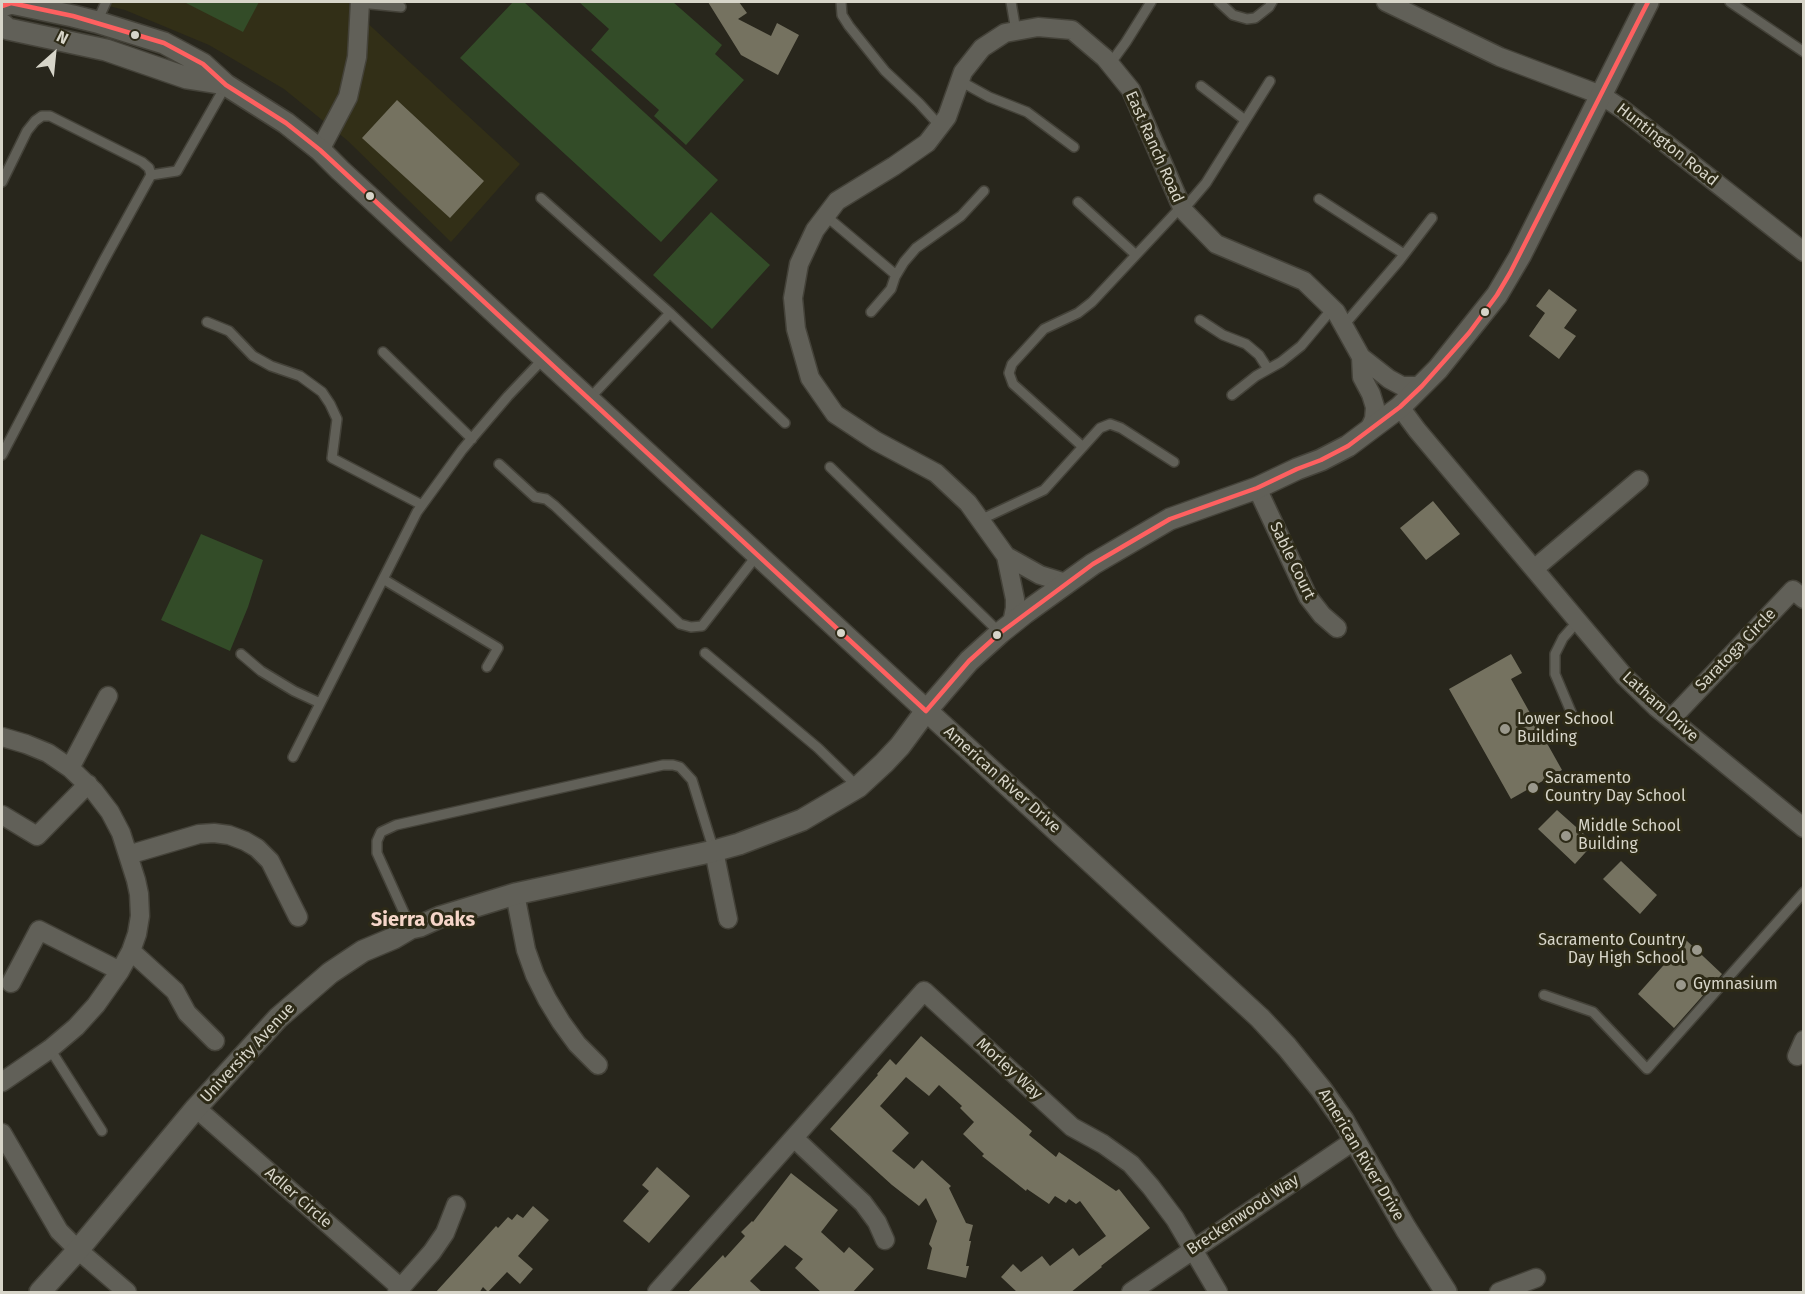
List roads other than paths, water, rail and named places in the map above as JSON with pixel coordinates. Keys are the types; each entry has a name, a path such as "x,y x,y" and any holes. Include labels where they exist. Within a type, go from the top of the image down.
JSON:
{"street":[{"path":"320,150 348,97 357,57 360,2"},
{"name":"Huntington Road","path":"1386,2 1500,57 1601,95 1803,252"},
{"name":"University Avenue","path":"40,1293 196,1108 278,1018 330,973 363,951 394,939 411,928 420,927 440,916 515,894 714,851 802,820 858,787 900,746 926,711 969,661 1006,628 1093,564 1170,519 1257,488 1321,460 1368,432 1422,386 1469,333 1497,295 1520,256 1648,2"},
{"name":"American River Drive","path":"2,6 11,3 97,22 164,44 203,64 226,85 286,123 320,150 1260,1018 1321,1089 1355,1140 1446,1293"},
{"name":"American River Drive","path":"2,24 8,29 106,50 187,78 226,85"},
{"name":"East Ranch Road","path":"1006,628 1015,608 1015,599 1006,556 968,503 936,473 876,441 834,414 810,378 796,329 794,298 799,264 815,230 837,201 927,143 947,117 963,72 982,48 1005,33 1038,27 1072,30 1110,64 1131,90 1181,209 1216,244 1304,281 1336,312 1361,357 1402,386 1422,386"},
{"path":"1361,357 1362,377 1371,394 1374,407 1374,418 1368,432"},
{"name":"Latham Drive","path":"1400,406 1417,430 1624,676 1671,719 1803,828"},
{"path":"1534,569 1639,480"},
{"name":"Sable Court","path":"1257,488 1308,597 1322,615 1337,628"},
{"name":"East Ranch Road","path":"1006,556 1040,575 1066,583"},
{"name":"Saratoga Circle","path":"1671,719 1793,590 1803,599"},
{"path":"70,768 108,696"},
{"path":"2,737 48,753 70,768 88,784 110,812 128,855 139,894 140,916 131,951 96,1005 76,1027 50,1049 2,1082"},
{"path":"2,815 37,836 88,784"},
{"path":"128,855 199,834 214,833 237,838 256,848 270,861 298,916"},
{"path":"714,851 728,919"},
{"path":"515,894 526,950 535,975 561,1022 577,1044 598,1065"},
{"path":"11,983 39,930 120,971"},
{"path":"131,951 175,991 187,1013 215,1041"},
{"name":"Morley Way","path":"657,1293 924,991 1072,1127 1103,1144 1131,1164 1163,1203 1194,1248 1218,1293"},
{"name":"Adler Circle","path":"196,1108 399,1290 432,1252 445,1233 456,1205"},
{"path":"2,1134 52,1220 78,1250 127,1293"},
{"path":"794,1138 863,1203 877,1222 885,1240"},
{"name":"Breckenwood Way","path":"1131,1293 1355,1140"},
{"path":"1499,1293 1536,1278"}],"lane":[{"path":"97,22 106,2"},
{"path":"360,2 401,7"},
{"path":"841,2 842,15 849,26 878,62 940,126"},
{"path":"1011,2 1016,31"},
{"path":"1110,64 1151,2"},
{"path":"1219,2 1233,15 1247,19 1256,18 1272,2"},
{"path":"1730,2 1803,52"},
{"path":"960,81 989,97 1027,112 1074,147"},
{"path":"1083,447 1013,384 1009,373 1012,364 1044,329 1078,313 1092,302 1206,183 1270,81"},
{"path":"151,175 177,171 226,85"},
{"path":"1201,86 1245,120"},
{"path":"2,182 27,130 42,116 50,116 142,162 149,168 151,175 2,455"},
{"path":"871,312 891,289 896,275 916,248 961,216 984,191"},
{"path":"542,198 670,313 785,423"},
{"path":"1319,199 1404,254"},
{"path":"1078,202 1136,255"},
{"path":"826,216 896,275"},
{"path":"1344,325 1432,218"},
{"path":"1232,395 1301,346 1332,309"},
{"path":"589,399 670,313"},
{"path":"1200,320 1223,335 1246,344 1259,355 1268,369"},
{"path":"207,322 228,331 253,356 271,366 300,376 322,392 337,419 332,458 422,505"},
{"path":"383,352 472,439"},
{"path":"292,757 422,505 472,439 544,358"},
{"path":"980,520 1044,490 1100,428 1110,424 1121,428 1174,462"},
{"path":"499,464 535,497 546,499 555,506 680,624 691,627 702,626 758,554"},
{"path":"830,467 1006,628"},
{"path":"383,579 498,648 487,667"},
{"path":"1574,719 1555,674 1555,654 1563,638 1578,621"},
{"path":"705,653 818,748 858,787"},
{"path":"240,654 261,671 294,692 320,703"},
{"path":"411,928 377,853 381,832 396,825 663,765 673,765 680,767 692,780 714,851"},
{"path":"1544,995 1593,1012 1647,1069 1803,892"},
{"path":"50,1049 102,1131"}],"place":[{"name":"Lower School Building","path":"1505,729"},
{"name":"Sacramento Country Day School","path":"1533,788"},
{"name":"Middle School Building","path":"1566,836"},
{"name":"Sacramento Country Day High School","path":"1697,950"},
{"name":"Gymnasium","path":"1681,985"}],"district":[{"name":"Sierra Oaks","path":"423,920"}]}
